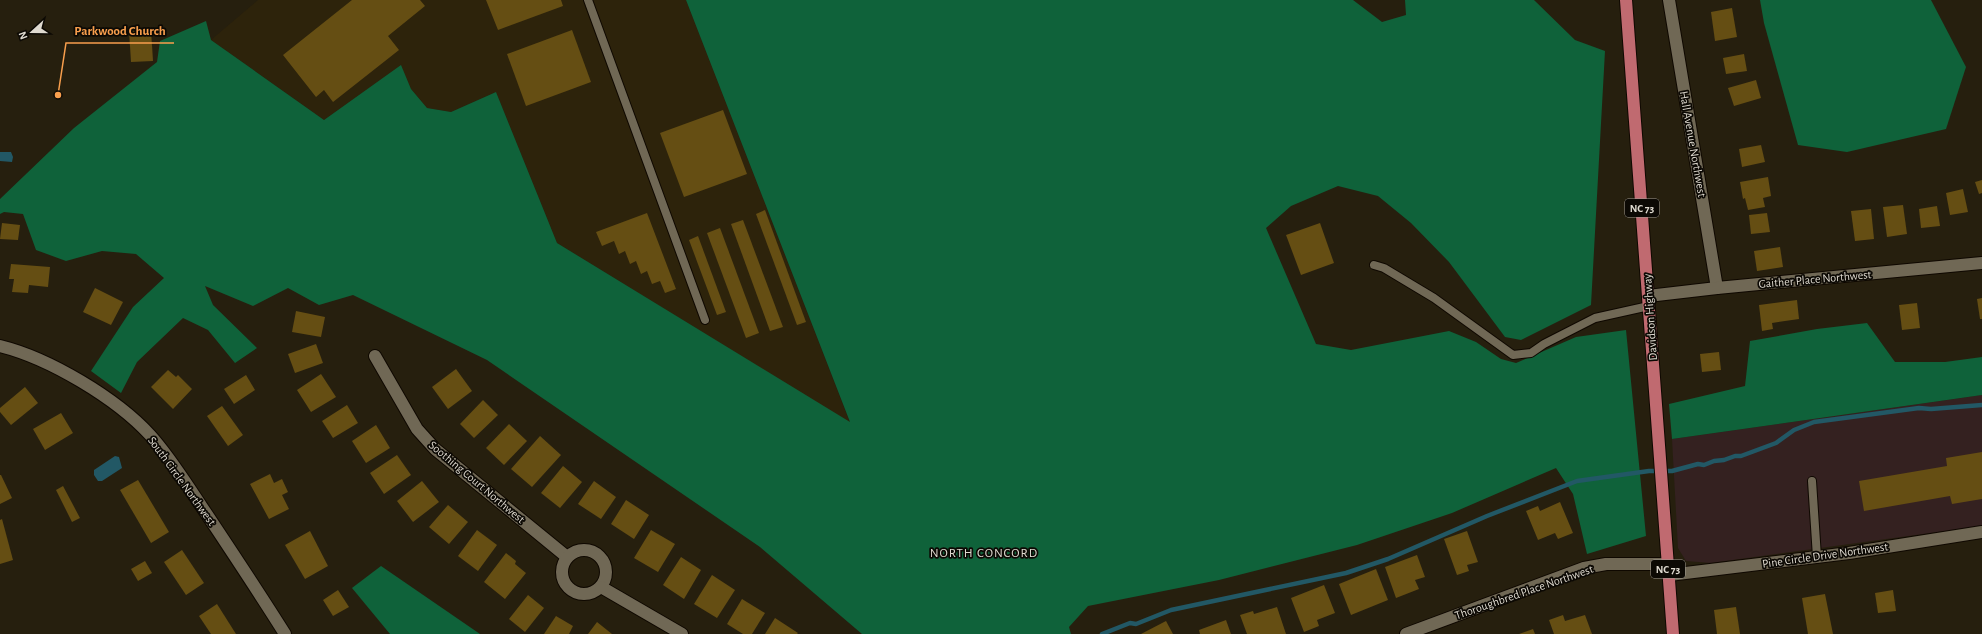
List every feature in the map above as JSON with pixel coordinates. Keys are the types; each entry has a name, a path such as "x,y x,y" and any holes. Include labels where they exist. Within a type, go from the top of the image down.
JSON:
{"main road":[{"name":"Davidson Highway","path":"1626,0 1673,634"}],"street":[{"name":"Hall Avenue Northwest","path":"1669,0 1717,288"},
{"name":"Gaither Place Northwest","path":"1648,301 1717,288 1982,263"},
{"name":"South Circle Northwest","path":"0,346 36,358 76,379 121,409 150,435 176,469 285,634"},
{"name":"Soothing Court Northwest","path":"375,356 417,429 435,449 567,557"},
{"name":"Pine Circle Drive Northwest","path":"1668,569 1817,557 1982,532"},
{"path":"576,550 588,550 599,555 605,564 606,576 601,587 591,594 580,594 569,589 562,580 562,568 567,557 576,550"},
{"name":"Thoroughbred Place Northwest","path":"1406,634 1584,568 1606,564 1668,569"},
{"path":"601,587 682,634"}],"lane":[{"path":"588,0 705,320"},
{"path":"1374,265 1384,268 1434,298 1513,355 1531,353 1544,344 1595,318 1648,301"},
{"path":"1812,481 1817,557"}],"shaded area":[{"path":"258,0 686,0 850,423 557,243 496,92 451,112 427,108 411,89 401,66 324,120 211,40"},
{"path":"1982,395 1982,526 1711,563 1686,561 1678,548 1672,439"}],"green space":[{"path":"686,0 1353,0 1382,22 1406,15 1405,0 1534,0 1575,40 1605,51 1591,305 1521,340 1505,337 1449,262 1411,223 1378,196 1338,186 1291,206 1266,228 1316,344 1351,350 1449,331 1476,342 1501,359 1516,363 1576,337 1626,330 1646,536 1587,554 1573,494 1556,468 1452,513 1357,545 1219,580 1088,606 1069,627 1071,634 862,634 760,547 487,360 353,295 319,305 288,288 253,306 205,286 213,305 257,348 235,363 208,330 183,318 137,362 121,393 91,371 133,307 164,278 136,254 102,251 66,261 36,250 23,214 4,212 0,214 0,199 74,128 157,62 160,41 206,21 211,40 324,120 401,65 411,89 427,108 451,112 496,92 557,243 850,422"},
{"path":"1760,0 1931,0 1966,67 1946,129 1847,152 1798,145 1764,23"},
{"path":"1867,323 1895,362 1945,362 1982,357 1982,395 1672,439 1669,404 1745,386 1750,341 1817,329"},
{"path":"381,566 480,634 390,634 352,588"}],"water":[{"path":"0,152 11,152 13,157 12,162 0,161"},
{"path":"115,456 119,457 122,468 102,481 98,481 94,475 94,470"}],"building":[{"path":"352,0 420,0 425,6 388,36 399,50 333,102 324,90 316,97 283,55"},
{"path":"486,0 561,0 563,6 498,30"},
{"path":"1732,8 1737,37 1715,41 1711,12"},
{"path":"151,30 153,61 131,62 129,31"},
{"path":"572,30 591,82 526,106 507,54"},
{"path":"1744,54 1747,71 1726,74 1723,58"},
{"path":"1756,80 1761,98 1734,106 1728,88"},
{"path":"723,110 747,174 684,197 660,133"},
{"path":"1761,145 1765,162 1742,167 1739,149"},
{"path":"1768,177 1771,196 1763,198 1765,207 1748,210 1745,198 1743,199 1740,182"},
{"path":"1982,180 1982,193 1979,194 1975,182"},
{"path":"1963,189 1968,212 1950,215 1946,193"},
{"path":"1903,205 1907,234 1887,237 1883,207"},
{"path":"1937,206 1940,226 1921,228 1919,209"},
{"path":"1871,209 1874,239 1855,241 1851,211"},
{"path":"765,210 806,322 797,325 756,214"},
{"path":"647,213 676,289 665,293 660,281 652,284 647,271 641,274 636,261 630,264 625,251 619,254 614,241 602,246 596,232"},
{"path":"1767,213 1770,232 1751,234 1749,215"},
{"path":"743,220 783,327 770,331 731,224"},
{"path":"2,223 20,225 18,240 0,239"},
{"path":"1320,223 1334,263 1301,275 1286,235"},
{"path":"720,228 759,333 746,338 707,233"},
{"path":"698,236 726,312 717,315 689,240"},
{"path":"1780,247 1783,267 1757,271 1754,251"},
{"path":"11,264 50,267 48,287 29,285 28,293 12,292 14,279 9,279"},
{"path":"95,288 123,302 111,325 83,312"},
{"path":"1982,298 1982,319 1980,319 1977,299"},
{"path":"1797,300 1799,319 1772,323 1773,329 1762,331 1759,305"},
{"path":"1917,303 1920,328 1902,330 1899,305"},
{"path":"296,311 325,317 321,337 292,332"},
{"path":"316,344 323,363 295,373 288,354"},
{"path":"1719,352 1721,370 1702,372 1700,354"},
{"path":"456,369 472,391 448,409 432,387"},
{"path":"168,370 176,377 178,375 192,389 173,409 151,387"},
{"path":"321,374 336,397 311,412 297,390"},
{"path":"246,375 255,390 234,404 224,389"},
{"path":"25,387 38,403 11,425 0,412 0,408"},
{"path":"483,400 498,415 474,438 460,424"},
{"path":"347,405 358,423 333,438 322,421"},
{"path":"222,406 243,435 228,446 207,416"},
{"path":"61,413 73,433 45,450 33,429"},
{"path":"509,424 527,441 504,465 486,448"},
{"path":"376,425 390,448 366,463 352,441"},
{"path":"540,436 561,455 532,487 511,469"},
{"path":"1982,452 1982,499 1952,504 1950,496 1864,511 1859,481 1947,466 1946,458"},
{"path":"397,455 411,475 384,494 370,473"},
{"path":"563,466 582,482 560,508 541,493"},
{"path":"270,474 274,483 282,479 288,492 282,495 289,509 269,519 250,484"},
{"path":"0,475 12,498 0,504"},
{"path":"138,480 169,532 151,543 120,490"},
{"path":"422,481 439,502 413,522 397,501"},
{"path":"594,481 616,497 601,519 578,504"},
{"path":"63,486 80,518 72,522 56,490"},
{"path":"626,500 649,515 634,539 611,524"},
{"path":"1560,502 1573,533 1558,539 1555,533 1538,540 1526,511 1538,506 1540,511"},
{"path":"448,505 468,522 449,544 429,527"},
{"path":"2,519 13,560 0,564 0,520"},
{"path":"477,530 497,545 478,571 458,556"},
{"path":"651,530 675,544 658,572 634,558"},
{"path":"310,531 328,566 305,579 285,545"},
{"path":"1467,531 1478,562 1467,565 1469,571 1457,575 1444,539"},
{"path":"182,550 204,583 186,595 164,562"},
{"path":"506,553 516,561 515,564 526,573 505,599 484,582"},
{"path":"1417,555 1425,577 1415,580 1419,589 1396,598 1385,567"},
{"path":"681,557 701,570 684,599 663,585"},
{"path":"145,561 152,573 138,581 131,569"},
{"path":"1376,569 1388,600 1351,615 1339,584"},
{"path":"712,575 735,590 717,618 694,604"},
{"path":"1324,585 1335,613 1317,620 1319,626 1304,632 1291,598"},
{"path":"338,590 349,607 333,616 323,600"},
{"path":"1893,590 1896,611 1878,613 1875,593"},
{"path":"1825,594 1833,634 1808,634 1802,598"},
{"path":"528,595 544,608 525,632 509,619"},
{"path":"742,599 765,613 752,634 743,634 727,624"},
{"path":"217,604 236,634 211,634 199,616"},
{"path":"1277,607 1286,634 1247,634 1240,615 1253,611 1254,614"},
{"path":"1736,607 1740,634 1717,634 1714,610"},
{"path":"1563,615 1565,621 1585,615 1592,634 1554,634 1549,620"},
{"path":"556,616 573,626 569,634 544,634"},
{"path":"775,618 798,633 765,634"},
{"path":"1226,620 1231,634 1200,634 1199,630"},
{"path":"1166,621 1173,634 1141,634"},
{"path":"597,622 612,634 588,634"},
{"path":"1533,629 1535,634 1519,634"}],"waterway":[{"path":"1102,634 1130,623 1136,624 1171,610 1346,573 1388,559 1487,516 1577,481 1649,471 1672,471 1698,464 1704,465 1714,461 1741,456 1776,443 1794,430 1814,422 1919,408 1931,409 1982,405"}],"place":[{"name":"Parkwood Church","path":"58,95"}],"district":[{"name":"NORTH CONCORD","path":"984,552"}]}
